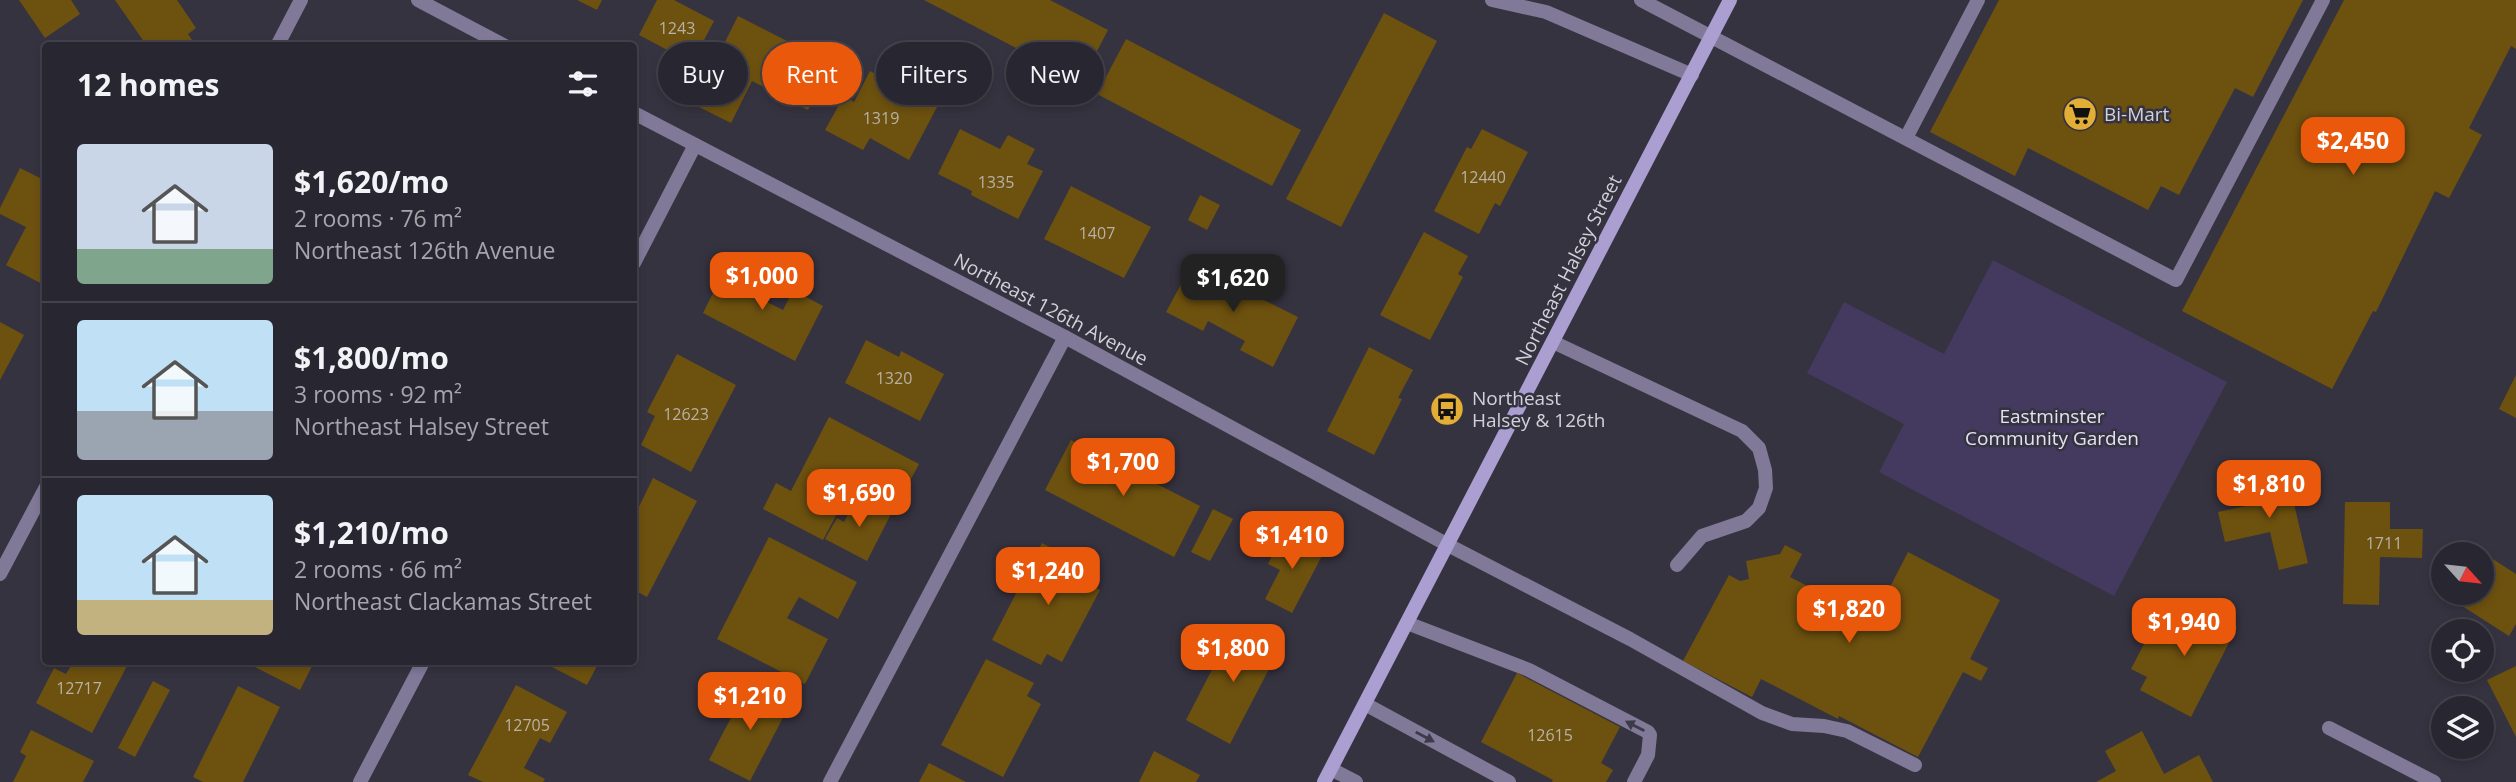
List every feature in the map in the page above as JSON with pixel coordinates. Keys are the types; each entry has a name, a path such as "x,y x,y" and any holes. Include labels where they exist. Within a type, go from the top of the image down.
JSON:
{"main road":[{"name":"Northeast Halsey Street","path":"1328,776 1730,0"}],"street":[{"path":"279,42 301,0"},
{"path":"418,0 497,42"},
{"path":"1492,0 1546,12 1692,75"},
{"path":"1641,0 2176,280 2323,0"},
{"path":"1906,138 1978,0"},
{"name":"Northeast 126th Avenue","path":"637,115 1065,337 1448,545 1630,639 1762,713 1791,724 1824,726 1847,732 1915,765"},
{"path":"637,256 695,145"},
{"path":"830,782 1065,337"},
{"path":"1553,342 1742,431 1759,448 1765,470 1766,488 1759,508 1746,521 1702,536 1676,565"},
{"path":"0,574 42,495"},
{"path":"1408,623 1529,670 1648,733 1648,755 1634,782"},
{"path":"360,782 421,665"},
{"path":"1365,704 1509,782"},
{"path":"2329,728 2434,782"},
{"path":"1328,776 1356,782"}],"green space":[{"name":"Eastminster Community Garden","path":"1993,260 2227,382 2114,596 1879,472 1904,424 1807,373 1844,302 1944,354"}],"building":[{"path":"19,0 71,0 80,14 45,38"},
{"path":"115,0 177,0 196,28 188,34 193,42 144,42"},
{"path":"577,0 602,0 597,10"},
{"path":"657,0 674,0 714,21 703,42 658,42 658,45 639,35"},
{"path":"924,0 1050,0 1108,30 1102,42 1006,43"},
{"name":"Bi-Mart","path":"1999,0 2303,0 2253,97 2235,88 2179,195 2161,186 2148,210 2028,148 2015,176 1930,132"},
{"path":"2344,0 2516,0 2516,49 2511,46 2469,128 2482,135 2449,198 2435,191 2376,312 2373,311 2332,389 2182,311"},
{"path":"1384,13 1437,41 1341,227 1286,199"},
{"path":"738,16 789,42 762,42 762,86 752,81 748,89 748,42 725,42"},
{"path":"1126,39 1301,130 1272,186 1104,98 1104,81"},
{"path":"870,71 876,74 876,105 937,107 909,160 870,138 863,150 825,130 839,105 862,105 862,86"},
{"path":"700,105 740,105 731,123 699,107"},
{"path":"798,105 811,105 808,110"},
{"path":"960,129 1000,149 1008,135 1035,149 1027,164 1043,171 1018,219 971,195 972,191 938,174"},
{"path":"1482,129 1528,152 1500,206 1495,203 1479,234 1434,211 1467,147 1471,149"},
{"path":"20,168 42,179 42,284 6,265 26,227 0,214 0,208"},
{"path":"1071,186 1151,227 1124,278 1044,239"},
{"path":"1200,195 1220,205 1207,230 1188,220"},
{"path":"1424,232 1468,256 1458,274 1463,277 1430,340 1380,315"},
{"path":"730,259 762,275 751,294 783,310 793,290 823,306 795,361 703,313"},
{"path":"1192,264 1298,317 1273,367 1240,350 1245,341 1208,321 1203,331 1166,312"},
{"path":"0,322 24,335 0,380"},
{"path":"866,340 899,357 901,351 944,374 920,421 845,383"},
{"path":"1369,347 1413,370 1374,455 1327,431"},
{"path":"677,354 736,385 691,472 641,445 655,416 647,412"},
{"path":"2516,375 2516,418 2499,409"},
{"path":"829,417 919,464 897,505 853,483 823,540 763,509 776,483 791,491"},
{"path":"1071,440 1200,506 1174,557 1045,490"},
{"path":"2287,474 2308,563 2279,570 2270,532 2225,542 2218,512 2251,505 2247,484"},
{"path":"653,478 697,501 647,597 637,592 637,511"},
{"path":"857,497 891,514 867,561 825,539 837,518 844,522"},
{"path":"2345,502 2390,502 2390,529 2423,529 2422,558 2380,557 2379,605 2343,604"},
{"path":"1213,509 1233,519 1210,561 1191,552"},
{"path":"1284,532 1324,552 1292,613 1265,599 1280,570 1268,564"},
{"path":"769,537 857,582 838,619 799,597 787,618 828,639 805,684 717,639"},
{"path":"1042,543 1092,569 1085,582 1100,590 1062,662 1047,654 1041,665 992,640"},
{"path":"1785,545 1802,554 1790,577 1873,620 1908,552 2000,600 1970,659 1988,668 1981,681 1963,672 1918,757 1761,679 1752,697 1683,661 1729,575 1740,581 1749,579 1746,561 1780,554"},
{"path":"2494,560 2516,574 2516,624 2509,636 2494,626 2494,619 2483,619 2462,606 2494,606"},
{"path":"2186,601 2237,627 2191,717 2140,690 2147,677 2131,669 2154,625 2169,633"},
{"path":"1235,625 1280,648 1230,744 1186,720"},
{"path":"986,659 1034,683 1027,696 1041,704 1003,777 941,745"},
{"path":"71,665 127,665 92,733 36,703 54,668 66,674"},
{"path":"251,665 312,665 300,690"},
{"path":"548,665 597,665 587,685"},
{"path":"2516,666 2516,737 2488,682 2494,682 2494,677"},
{"path":"1517,673 1620,727 1601,763 1613,770 1606,782 1552,782 1553,780 1481,742"},
{"path":"153,681 170,690 135,757 118,748"},
{"path":"749,683 790,704 750,781 709,760"},
{"path":"516,685 567,712 550,743 540,738 524,768 545,779 543,782 483,782 468,775"},
{"path":"238,686 280,707 243,782 203,782 193,777"},
{"path":"31,730 94,761 83,782 13,782 26,756 20,752"},
{"path":"2142,731 2164,774 2199,755 2213,782 2096,782 2116,771 2105,751"},
{"path":"1154,751 1200,775 1196,782 1139,782"},
{"path":"929,763 966,782 919,782"}],"place":[{"name":"Bi-Mart","path":"2080,114"},
{"name":"Northeast Halsey & 126th","path":"1447,409"}]}
